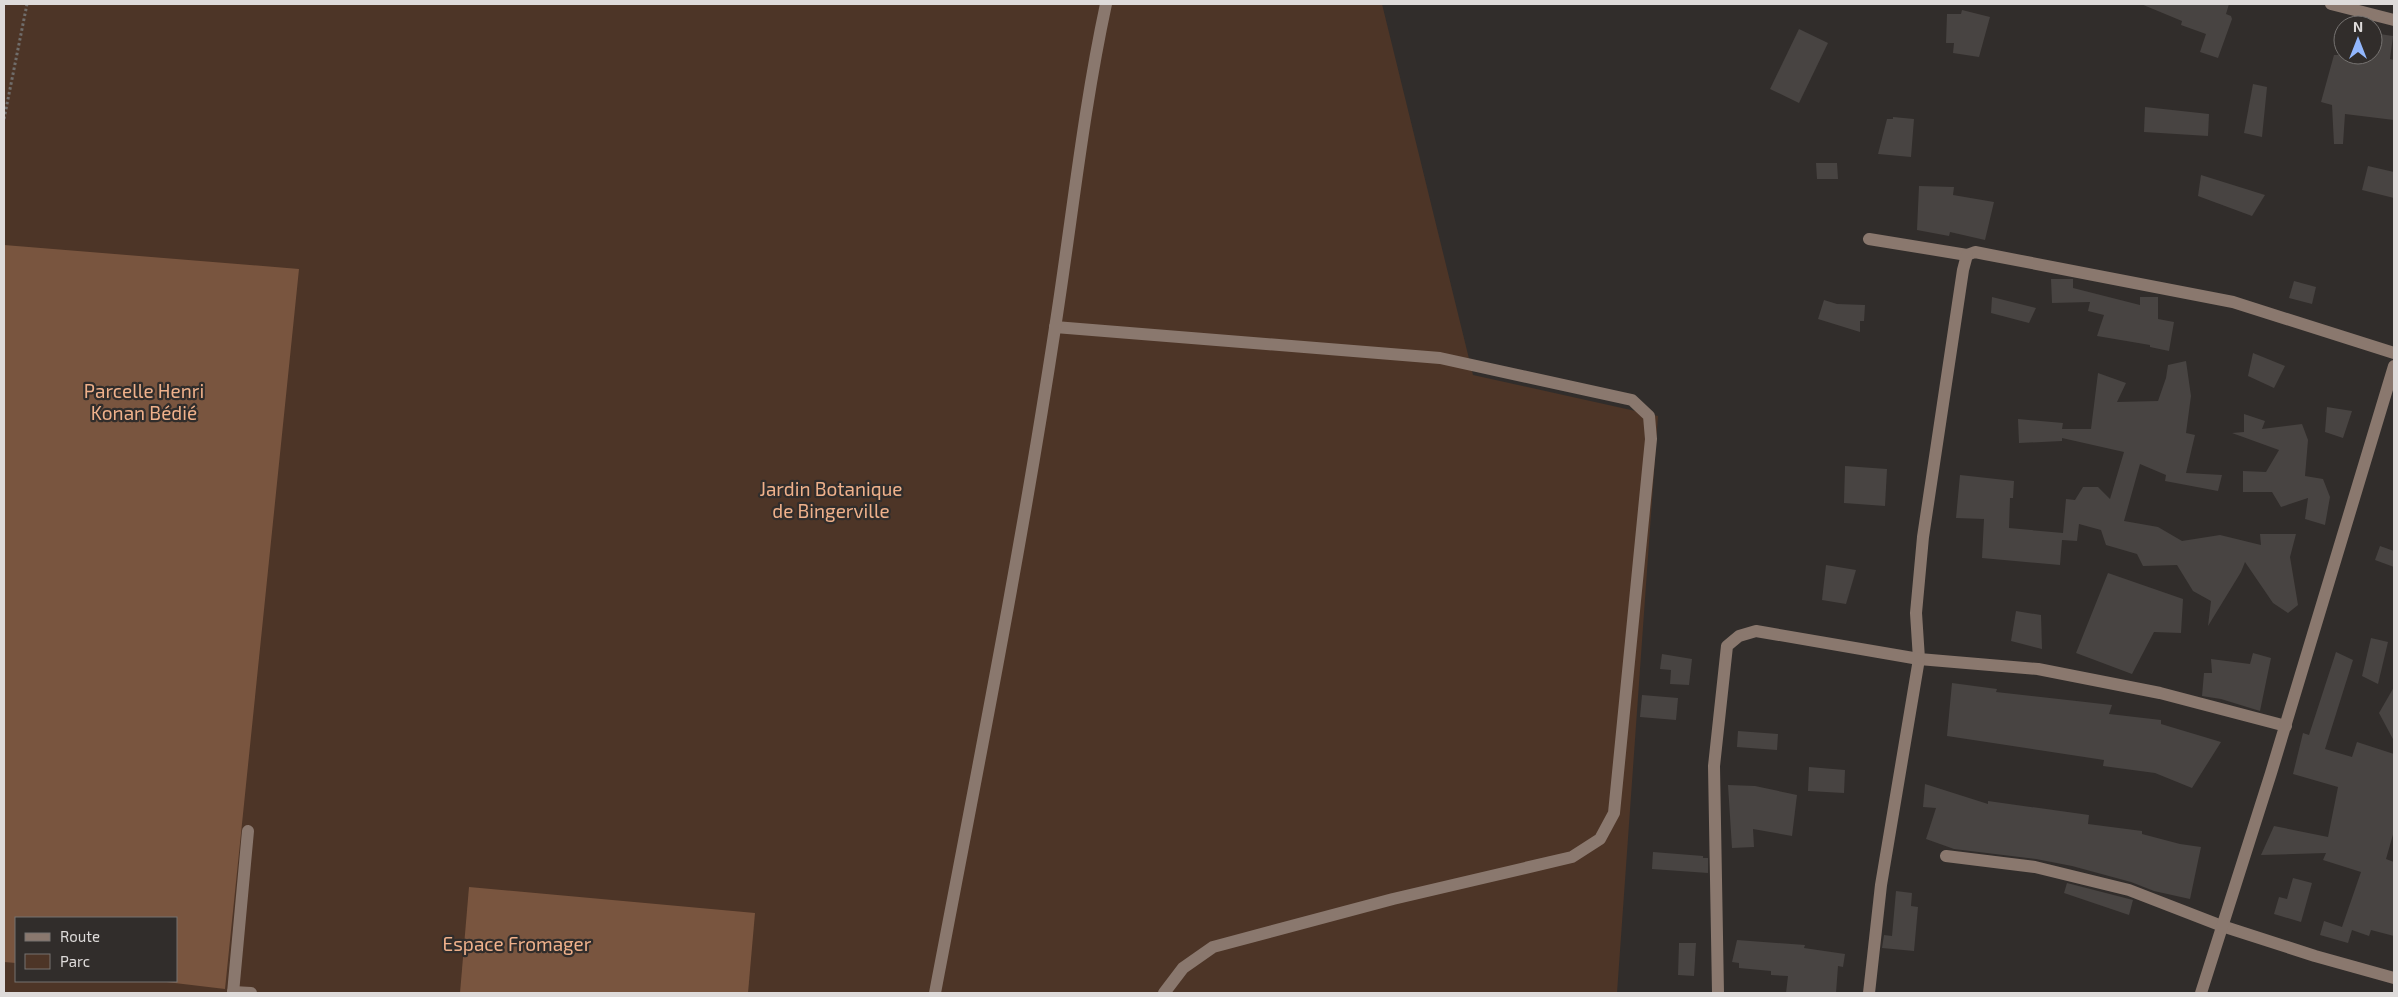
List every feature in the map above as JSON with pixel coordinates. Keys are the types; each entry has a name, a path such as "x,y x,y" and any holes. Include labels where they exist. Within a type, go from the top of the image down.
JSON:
{"street":[{"path":"935,993 1006,623 1055,328 1089,86 1106,4"},
{"path":"2331,4 2394,20"},
{"path":"1869,239 1967,255 1975,252 2233,302 2394,353"},
{"path":"1869,993 1881,885 1919,659 1916,613 1923,537 1963,270 1967,255"},
{"path":"1055,328 1440,358 1632,400 1649,416 1651,439 1614,813 1600,839 1572,857 1393,899 1213,947 1184,968 1164,993"},
{"path":"2201,993 2286,726 2394,366"},
{"path":"1718,993 1714,766 1727,646 1739,636 1756,631 1919,659 2038,669 2160,694 2286,726"},
{"path":"248,831 233,992 251,993"},
{"path":"1946,856 2035,867 2129,890 2222,926 2315,956 2394,978"}],"path":[{"path":"4,119 27,4"}],"green space":[{"name":"Jardin Botanique de Bingerville","path":"4,4 1382,4 1473,375 1658,416 1617,993 4,993"},
{"name":"Parcelle Henri Konan Bédié","path":"4,245 299,269 225,989 166,982 178,982 178,917 15,917 15,963 4,962"},
{"name":"Espace Fromager","path":"469,887 755,913 748,993 460,993"}],"building":[{"path":"2141,4 2229,4 2226,14 2231,16 2232,19 2218,58 2200,52 2206,34 2181,25 2182,21"},
{"path":"1962,10 1990,17 1979,57 1953,53 1954,43 1946,43 1947,14 1961,14"},
{"path":"1799,29 1828,43 1799,103 1770,89"},
{"path":"2383,34 2393,36 2390,59 2394,60 2394,120 2345,114 2343,144 2334,144 2332,105 2321,102 2333,59 2333,65 2383,65"},
{"path":"2253,84 2267,87 2262,137 2244,133"},
{"path":"2145,107 2209,114 2208,136 2144,132"},
{"path":"1893,117 1914,119 1911,157 1878,154 1887,119 1893,119"},
{"path":"1816,163 1837,163 1838,179 1817,179"},
{"path":"2368,166 2394,172 2394,198 2362,190"},
{"path":"2201,175 2265,195 2252,216 2198,196"},
{"path":"1919,186 1954,187 1953,195 1994,202 1985,240 1950,232 1949,236 1917,230"},
{"path":"2051,279 2073,279 2073,288 2140,305 2140,297 2158,297 2158,319 2174,322 2169,351 2150,347 2150,345 2097,336 2104,315 2088,311 2090,302 2052,303"},
{"path":"2294,281 2316,287 2312,304 2289,298"},
{"path":"1992,297 2036,308 2029,323 1991,313"},
{"path":"1824,300 1837,304 1865,305 1864,321 1860,321 1860,332 1818,319"},
{"path":"2253,353 2285,366 2274,388 2248,376"},
{"path":"2186,361 2191,396 2186,433 2195,435 2186,473 2222,475 2218,491 2165,481 2166,475 2140,464 2124,521 2158,527 2182,541 2220,535 2261,545 2260,534 2296,534 2290,557 2298,605 2288,613 2273,603 2245,562 2241,572 2208,626 2211,601 2193,591 2177,565 2143,566 2137,554 2106,545 2101,530 2079,524 2077,541 2062,540 2060,565 1982,558 1984,519 1956,518 1960,475 2014,481 2013,498 2010,498 2009,528 2063,533 2066,499 2075,500 2083,487 2098,487 2110,499 2124,452 2062,438 2062,441 2019,443 2018,419 2063,423 2062,429 2091,429 2098,373 2126,383 2117,402 2158,401 2166,378 2168,365"},
{"path":"2327,407 2352,411 2343,438 2325,432"},
{"path":"2244,414 2265,421 2262,429 2302,424 2308,440 2305,476 2323,479 2330,497 2325,525 2305,519 2308,498 2281,507 2272,492 2243,492 2243,471 2266,472 2279,450 2232,433 2244,432"},
{"path":"1845,466 1887,469 1885,506 1844,503"},
{"path":"2380,546 2394,551 2394,567 2375,560"},
{"path":"1826,565 1856,570 1846,604 1822,600"},
{"path":"2108,573 2183,599 2181,633 2154,632 2132,674 2076,653"},
{"path":"2016,611 2041,615 2042,649 2011,641"},
{"path":"2371,638 2388,642 2378,684 2362,676"},
{"path":"2336,652 2353,660 2325,749 2352,757 2357,742 2394,754 2394,831 2386,859 2394,862 2394,936 2371,930 2369,936 2352,930 2348,943 2320,935 2324,921 2342,927 2361,872 2323,860 2326,853 2261,855 2274,826 2328,837 2338,787 2293,774 2303,733 2309,735"},
{"path":"2253,653 2271,658 2260,711 2221,699 2202,696 2204,673 2212,673 2211,659 2250,664"},
{"path":"1662,654 1692,659 1689,685 1670,684 1671,670 1660,669"},
{"path":"1952,683 1997,689 1996,692 2112,705 2109,714 2161,720 2161,724 2221,742 2192,788 2155,773 2103,766 2104,760 1947,736"},
{"path":"2394,687 2394,741 2379,713"},
{"path":"1642,695 1678,698 1676,720 1640,717"},
{"path":"1738,731 1778,734 1777,750 1737,747"},
{"path":"1809,767 1845,770 1844,793 1808,791"},
{"path":"1925,784 1988,804 1988,801 2089,815 2088,824 2142,831 2142,834 2180,844 2201,847 2190,899 2154,891 2131,882 2072,866 2036,859 1954,849 1926,839 1936,808 1923,807"},
{"path":"1728,785 1755,786 1797,795 1792,836 1753,829 1754,847 1732,848"},
{"path":"1653,852 1703,856 1703,858 1708,858 1708,873 1652,869"},
{"path":"2293,878 2312,883 2301,922 2274,914 2279,897 2287,899"},
{"path":"2067,883 2133,900 2129,915 2064,893"},
{"path":"1896,891 1912,893 1911,906 1918,907 1914,951 1882,948 1884,935 1892,936"},
{"path":"1737,940 1805,945 1804,948 1845,954 1843,967 1838,966 1836,993 1786,993 1788,976 1771,975 1771,971 1739,968 1739,963 1732,962"},
{"path":"1679,943 1696,943 1694,976 1678,975"}]}
